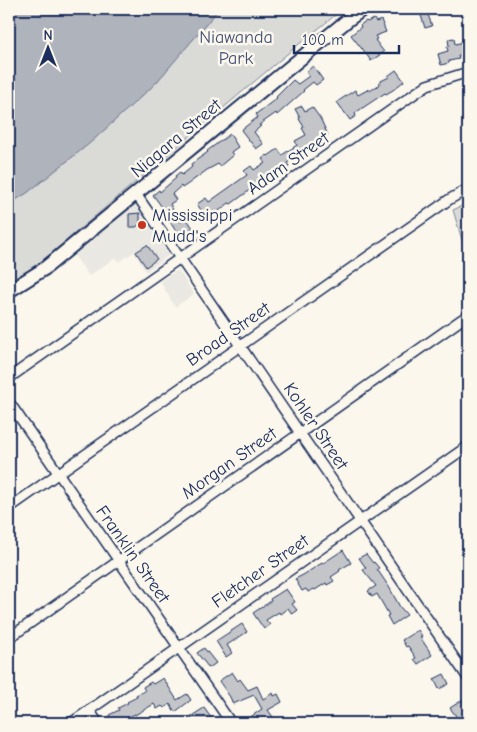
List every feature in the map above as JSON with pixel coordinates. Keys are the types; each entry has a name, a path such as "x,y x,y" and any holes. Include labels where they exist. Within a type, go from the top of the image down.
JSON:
{"main road":[{"name":"Niagara Street","path":"9,291 44,269 333,31 363,9"}],"street":[{"name":"Adam Street","path":"9,378 427,84 468,72"},
{"name":"Broad Street","path":"9,508 450,199 468,189"},
{"name":"Kohler Street","path":"136,194 468,678"},
{"name":"Morgan Street","path":"9,638 468,315"},
{"name":"Franklin Street","path":"9,402 231,723"},
{"name":"Fletcher Street","path":"71,723 468,446"},
{"path":"90,710 98,723"}],"shaded area":[{"path":"9,9 219,9 155,84 90,143 27,193 9,204"},
{"path":"135,204 169,255 146,272 134,252 119,262 115,258 89,276 74,255"},
{"path":"178,270 194,294 175,307 160,281"}],"green space":[{"name":"Niawanda Park","path":"219,9 343,9 35,267 9,281 9,204 27,193 90,143 155,84"},
{"path":"468,203 468,260 453,210"}],"building":[{"path":"419,9 426,9 432,26 425,28"},
{"path":"374,19 376,22 381,20 386,32 375,36 377,39 375,40 384,52 371,61 351,35 361,27 360,25"},
{"path":"454,38 455,44 468,41 468,55 458,56 459,59 441,65 438,54 448,51 448,39"},
{"path":"313,66 323,80 316,85 313,82 277,115 276,113 259,125 261,126 254,132 263,144 256,149 241,130 258,117 256,114 277,98 293,80 298,84 309,76 306,72"},
{"path":"396,70 404,81 393,90 385,93 355,113 356,116 350,120 337,102 355,90 358,95 369,89 370,91"},
{"path":"302,106 305,111 312,107 328,135 287,163 289,166 265,179 215,214 213,211 205,216 197,204 206,198 209,202 247,175 244,171 251,166 254,170 265,163 262,159 278,149 282,155 297,145 295,141 306,135 295,109"},
{"path":"230,134 238,147 231,152 233,155 220,166 218,164 207,170 182,188 181,186 172,194 176,200 170,204 175,214 181,222 187,219 193,228 187,231 190,236 182,241 167,217 169,216 163,206 153,195 159,190 160,192 180,172 182,175 192,167 191,164"},
{"path":"140,213 140,224 136,227 129,227 129,214"},
{"path":"147,245 157,259 146,267 136,252"},
{"path":"343,550 351,563 331,577 334,581 327,585 326,583 315,590 308,592 306,589 302,591 295,579"},
{"path":"366,554 379,568 377,569 407,615 392,625 387,616 389,615 377,594 372,597 368,591 376,586 363,570 366,568 359,558"},
{"path":"286,589 295,602 292,604 297,610 292,614 288,608 280,614 279,612 266,620 270,625 264,629 253,613"},
{"path":"242,624 247,632 227,645 232,653 226,657 216,641"},
{"path":"418,630 422,636 420,637 432,655 418,664 408,646 406,647 402,640"},
{"path":"204,648 216,663 209,668 197,653"},
{"path":"232,672 248,690 257,686 263,699 273,693 274,696 278,694 282,702 268,710 273,717 264,723 253,723 249,718 262,709 254,695 233,704 219,681"},
{"path":"444,674 449,684 439,689 434,679"},
{"path":"163,678 177,700 187,694 191,700 175,712 170,704 164,708 162,706 157,709 154,704 120,721 121,723 112,723 109,715 137,697 136,695 145,691 143,687"},
{"path":"464,699 468,705 462,708 468,716 468,723 461,723 450,708"},
{"path":"204,708 215,723 194,723 190,717"}],"place":[{"name":"Mississippi Mudd's","path":"142,225"}]}
